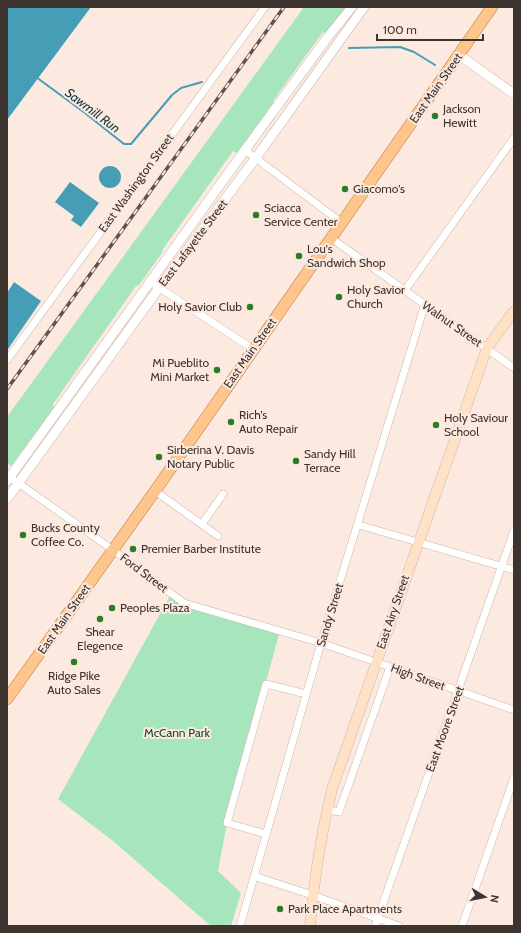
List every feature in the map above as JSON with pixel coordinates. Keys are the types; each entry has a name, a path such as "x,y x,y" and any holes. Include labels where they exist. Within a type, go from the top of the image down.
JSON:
{"main road":[{"name":"East Main Street","path":"7,699 155,491 492,7"},
{"name":"East Airy Street","path":"310,926 312,895 332,789 417,542 487,348 514,311"}],"street":[{"name":"East Washington Street","path":"7,360 265,7"},
{"name":"East Lafayette Street","path":"8,478 149,281 352,7"},
{"name":"East Lafayette Street","path":"7,499 159,288 256,159 364,7"},
{"path":"459,55 514,94"},
{"path":"405,290 514,138"},
{"path":"245,150 342,223"},
{"name":"Walnut Street","path":"331,238 514,368"},
{"path":"149,281 253,349"},
{"name":"Sandy Street","path":"240,926 321,643 359,525 425,304"},
{"name":"Ford Street","path":"8,478 18,483 113,550 184,603 321,643"},
{"path":"155,491 218,536"},
{"path":"202,524 223,494"},
{"path":"359,525 514,570"},
{"name":"East Moore Street","path":"375,926 514,531"},
{"name":"High Street","path":"321,643 514,710"},
{"path":"327,810 339,812 390,667"},
{"path":"266,834 227,823 266,684 306,694"},
{"path":"368,685 382,691"},
{"path":"462,926 514,778"},
{"path":"254,876 399,926"}],"green space":[{"path":"304,7 347,7 325,33 323,32 273,101 274,104 238,154 233,151 163,249 162,253 139,285 136,286 53,404 54,408 11,466 7,463 7,417"},
{"name":"McCann Park","path":"171,594 184,603 280,631 227,823 218,871 241,893 231,926 211,926 113,841 58,799"}],"water":[{"path":"7,7 91,7 7,120"},
{"path":"110,166 118,169 121,177 118,185 110,188 102,185 99,177 102,169"},
{"path":"70,182 99,203 81,227 71,220 74,216 55,202"},
{"path":"14,282 41,301 8,349 7,293"}],"waterway":[{"name":"Sawmill Run","path":"349,48 400,47 414,52 435,65"},
{"name":"Sawmill Run","path":"36,77 124,144 131,144 172,95 181,88 202,82"}],"railway":[{"path":"7,389 284,7"}],"place":[{"name":"Jackson Hewitt","path":"435,116"},
{"name":"Giacomo's","path":"345,189"},
{"name":"Sciacca Service Center","path":"256,215"},
{"name":"Lou's Sandwich Shop","path":"299,256"},
{"name":"Holy Savior Church","path":"339,297"},
{"name":"Holy Savior Club","path":"250,307"},
{"name":"Mi Pueblito Mini Market","path":"217,370"},
{"name":"Rich's Auto Repair","path":"231,422"},
{"name":"Holy Saviour School","path":"436,425"},
{"name":"Sirberina V. Davis Notary Public","path":"159,457"},
{"name":"Sandy Hill Terrace","path":"296,461"},
{"name":"Bucks County Coffee Co.","path":"23,535"},
{"name":"Premier Barber Institute","path":"133,549"},
{"name":"Peoples Plaza","path":"112,608"},
{"name":"Shear Elegence","path":"100,619"},
{"name":"Ridge Pike Auto Sales","path":"74,662"},
{"name":"Park Place Apartments","path":"280,909"}]}
